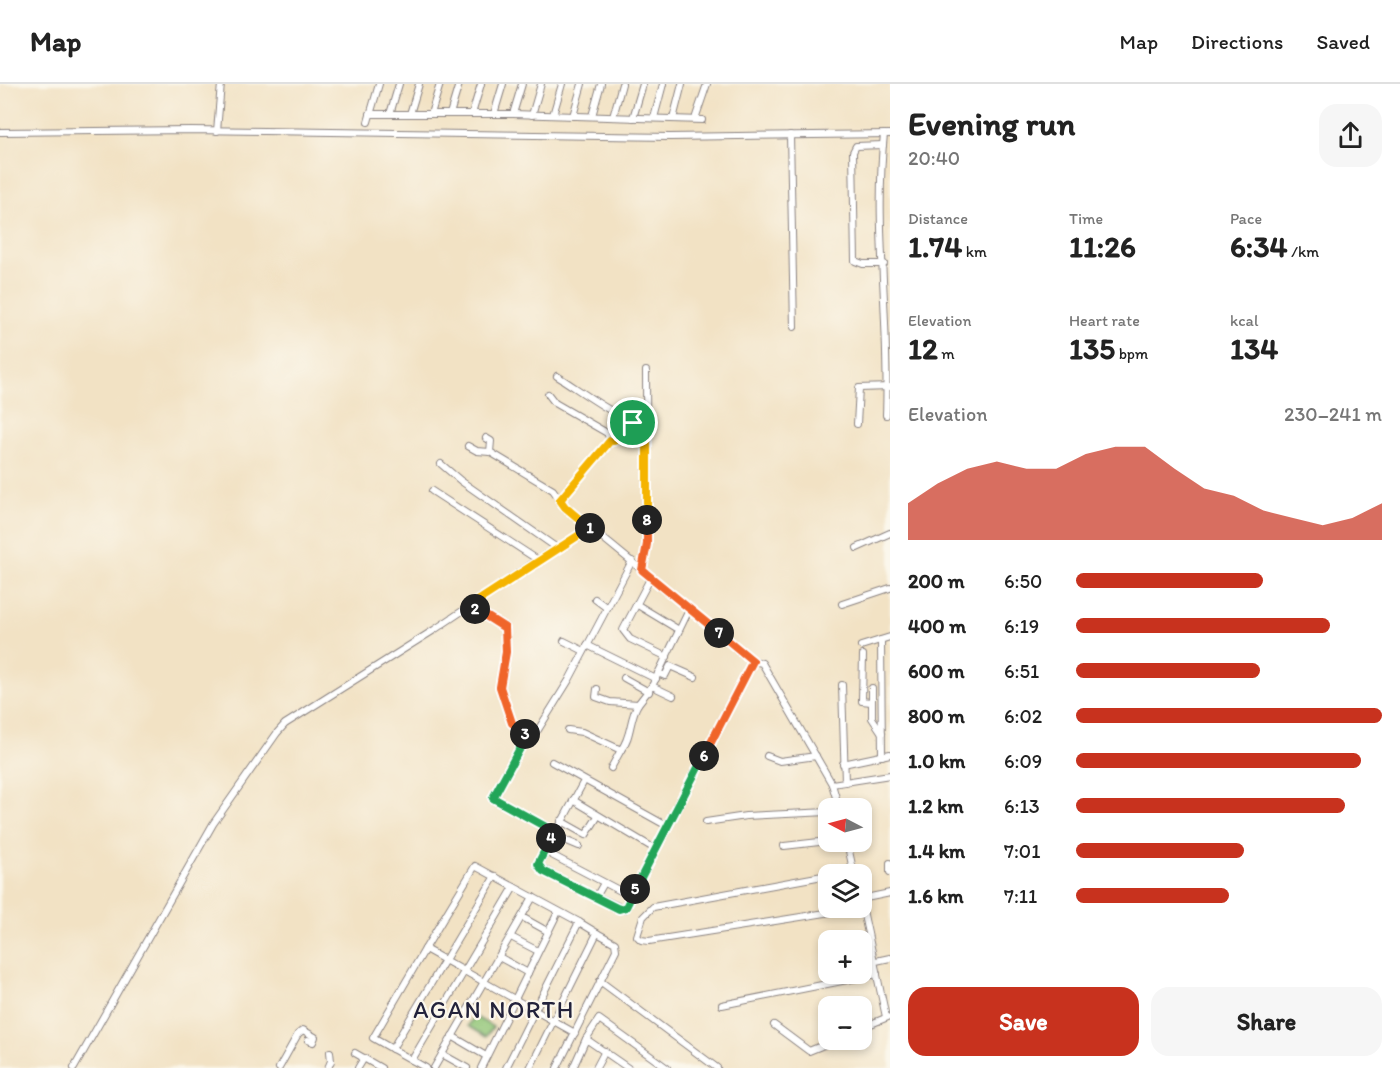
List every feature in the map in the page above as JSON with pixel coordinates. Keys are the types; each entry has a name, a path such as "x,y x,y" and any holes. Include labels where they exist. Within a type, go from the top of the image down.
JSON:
{"street":[{"path":"216,131 221,84"},
{"path":"368,122 379,84"},
{"path":"390,114 399,84"},
{"path":"410,114 419,84"},
{"path":"431,114 440,84"},
{"path":"450,114 459,84"},
{"path":"472,114 481,84"},
{"path":"494,114 503,84"},
{"path":"513,114 522,84"},
{"path":"532,114 541,84"},
{"path":"554,115 562,84"},
{"path":"573,116 582,84"},
{"path":"592,116 602,84"},
{"path":"613,117 622,84"},
{"path":"633,118 643,84"},
{"path":"654,118 663,84"},
{"path":"673,119 682,84"},
{"path":"370,114 532,114 699,120 707,84"},
{"path":"0,132 216,131 647,137 887,134 883,145 884,264 889,338 889,387 886,415"},
{"path":"790,135 794,327"},
{"path":"883,145 862,144 856,146 853,152 855,261 863,264 884,264"},
{"path":"642,570 647,544 645,371"},
{"path":"557,376 633,423 646,424"},
{"path":"857,424 859,388 889,387"},
{"path":"548,394 555,404 607,433 610,441"},
{"path":"560,500 610,441 619,441 633,423"},
{"path":"486,438 491,441 490,452"},
{"path":"468,446 477,451 490,452 553,490 565,507 753,661 764,665 832,784 836,798"},
{"path":"441,464 461,481 557,548"},
{"path":"432,491 538,560"},
{"path":"75,1068 213,824 285,724 591,528"},
{"path":"857,548 890,533"},
{"path":"538,730 553,709 632,561"},
{"path":"651,577 623,628 624,634 667,657"},
{"path":"842,604 890,588"},
{"path":"595,599 607,608"},
{"path":"636,604 679,630"},
{"path":"470,606 505,628 506,652 500,687 512,723 526,737 493,798 579,846"},
{"path":"611,768 630,734 632,716 654,683 690,608"},
{"path":"861,646 890,637"},
{"path":"881,640 882,756"},
{"path":"564,641 586,648 654,683 674,696"},
{"path":"863,655 862,701 871,702"},
{"path":"584,781 544,851 539,868 624,909 753,661"},
{"path":"624,678 654,683 665,676 670,666 695,677"},
{"path":"842,685 845,782"},
{"path":"872,688 872,718 882,734"},
{"path":"597,689 596,697 604,701 638,704"},
{"path":"568,730 582,732 621,750"},
{"path":"843,764 890,754"},
{"path":"767,756 780,761 816,756"},
{"path":"552,762 667,826"},
{"path":"832,784 890,775"},
{"path":"573,800 655,849"},
{"path":"706,822 746,816 818,812"},
{"path":"561,822 586,835 598,816"},
{"path":"784,846 818,842"},
{"path":"544,851 632,897"},
{"path":"890,863 890,872"},
{"path":"373,1038 472,868 478,866 579,922 617,947 557,1068"},
{"path":"392,1049 495,876"},
{"path":"818,877 653,906 643,917 637,936 641,940 649,941 818,911"},
{"path":"596,897 604,882"},
{"path":"412,1060 514,887"},
{"path":"872,900 890,893"},
{"path":"434,1068 533,897"},
{"path":"481,1068 558,912"},
{"path":"522,917 547,931"},
{"path":"864,918 888,1016 872,1023"},
{"path":"506,1068 579,922"},
{"path":"530,1068 597,933"},
{"path":"511,937 538,951"},
{"path":"425,949 575,1033"},
{"path":"500,957 528,973"},
{"path":"876,961 890,958"},
{"path":"722,1005 877,974"},
{"path":"600,981 717,1068"},
{"path":"573,1068 592,1027 602,1019 666,1068"},
{"path":"774,1025 809,1051 818,1047"},
{"path":"279,1068 298,1034 303,1030 315,1037 313,1042 309,1040"},
{"path":"365,1035 426,1068"},
{"path":"452,1036 486,1056"},
{"path":"586,1039 605,1051 623,1067"},
{"path":"596,1068 605,1051"},
{"path":"355,1053 381,1068"},
{"path":"442,1054 467,1068"},
{"path":"328,1068 329,1055"},
{"path":"358,1068 363,1058"}],"green space":[{"path":"474,1016 493,1027 486,1037 468,1026"}],"district":[{"name":"AGAN NORTH","path":"494,1009"}],"route":[{"path":"633,423 646,424 647,428 647,544 642,570 753,661 626,907 619,909 539,868 538,864 555,832 493,798 526,737 512,723 510,710 500,687 506,652 505,628 470,606 538,560 591,528 565,507 560,500 595,462 610,441 619,441 633,423"}]}
